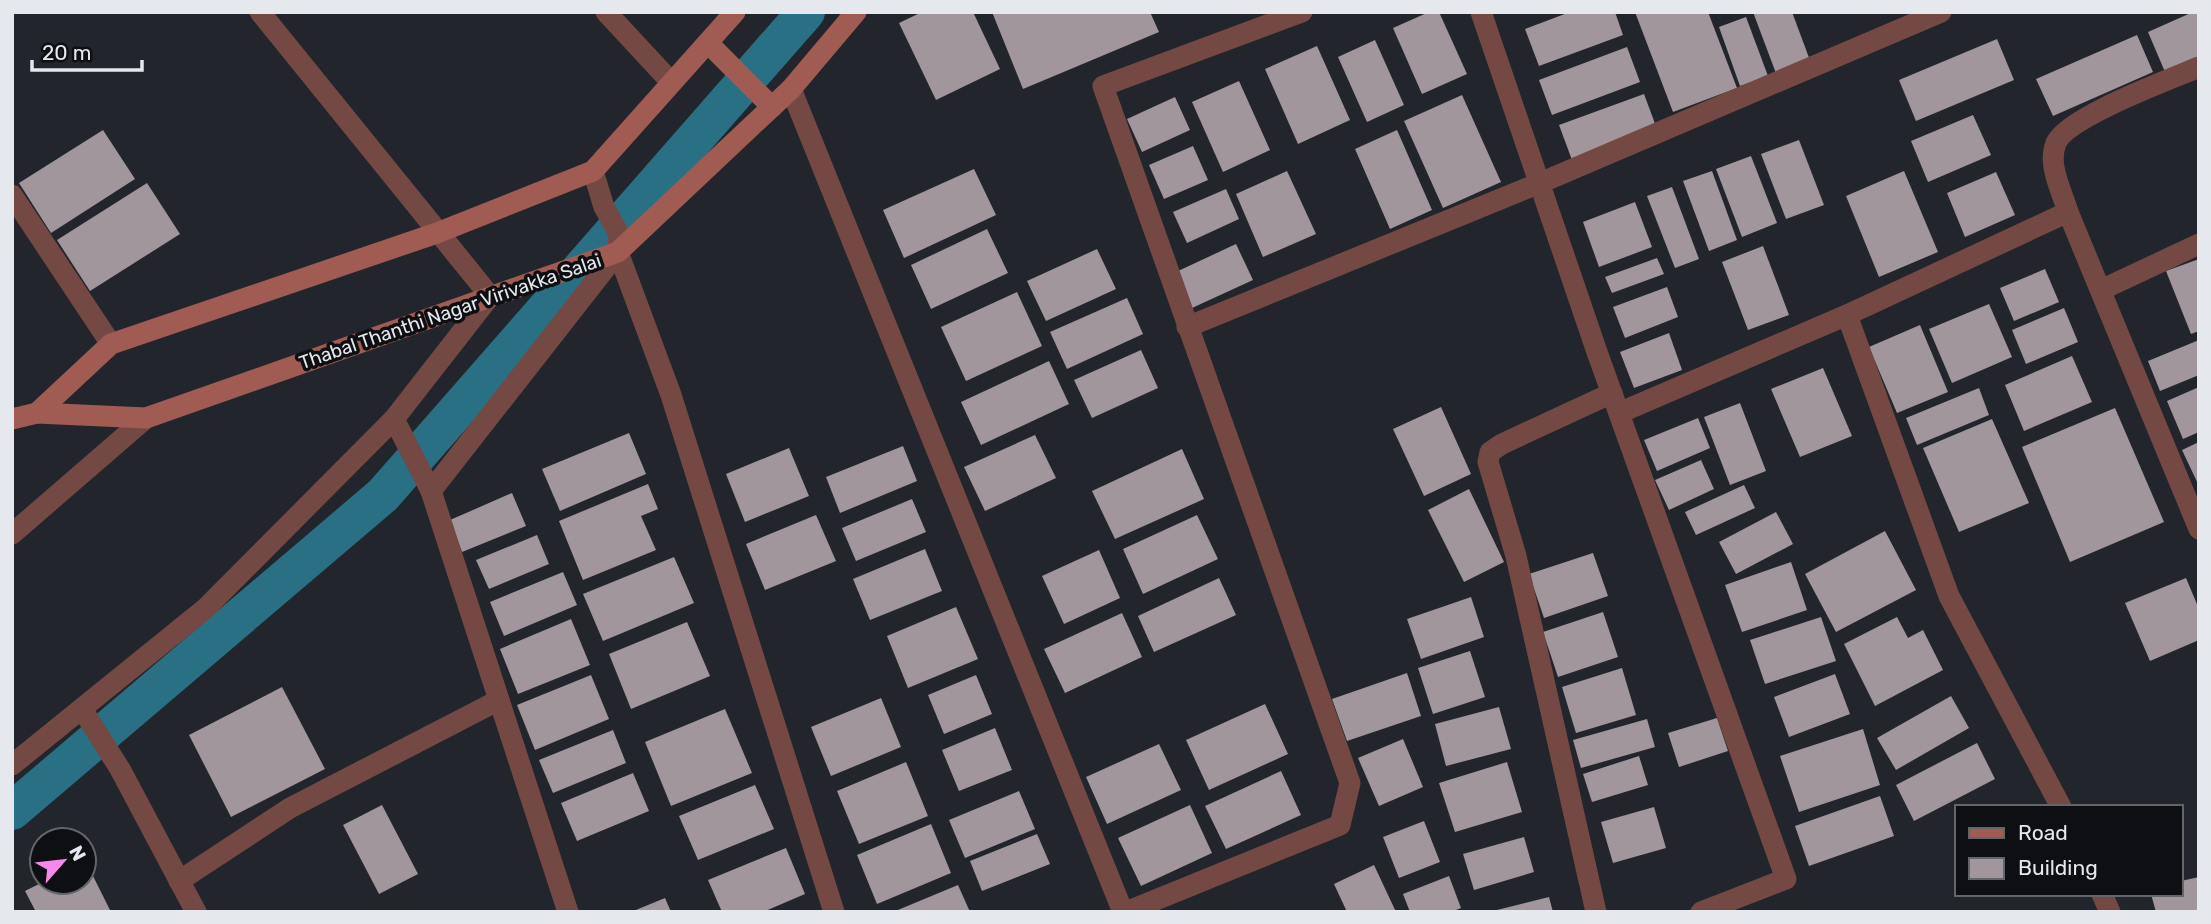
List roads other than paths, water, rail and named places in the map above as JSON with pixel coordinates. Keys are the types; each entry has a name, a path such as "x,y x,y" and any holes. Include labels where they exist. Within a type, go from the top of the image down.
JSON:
{"main road":[{"name":"Thabal Thanthi Nagar Virivakka Salai","path":"12,419 37,414 146,418 597,259 791,89 856,12"},
{"path":"37,414 111,344 437,233 593,171 708,43 730,14"},
{"path":"708,43 772,107"}],"street":[{"path":"12,765 206,608 395,421 489,296 260,12"},
{"path":"606,12 671,82"},
{"path":"791,89 1124,912 1340,825 1350,783 1103,86 1302,12"},
{"path":"1481,12 1616,403 1786,878 1739,904 1701,912"},
{"path":"1187,327 1540,183 1941,12"},
{"path":"2199,67 2074,123 2056,142 2052,163 2068,212 2199,529"},
{"path":"593,171 671,395 834,912"},
{"path":"12,195 111,344"},
{"path":"1596,912 1516,556 1488,462 1490,452 1502,444 1847,315 2068,212"},
{"path":"430,490 618,243"},
{"path":"2101,290 2199,244"},
{"path":"1847,315 1949,596 2060,805"},
{"path":"12,534 146,418"},
{"path":"395,421 430,490 568,912"},
{"path":"179,881 290,808 499,700"},
{"path":"82,710 120,769 196,912"},
{"path":"2103,896 2110,912"}],"waterway":[{"path":"12,811 383,495 806,12"}]}
